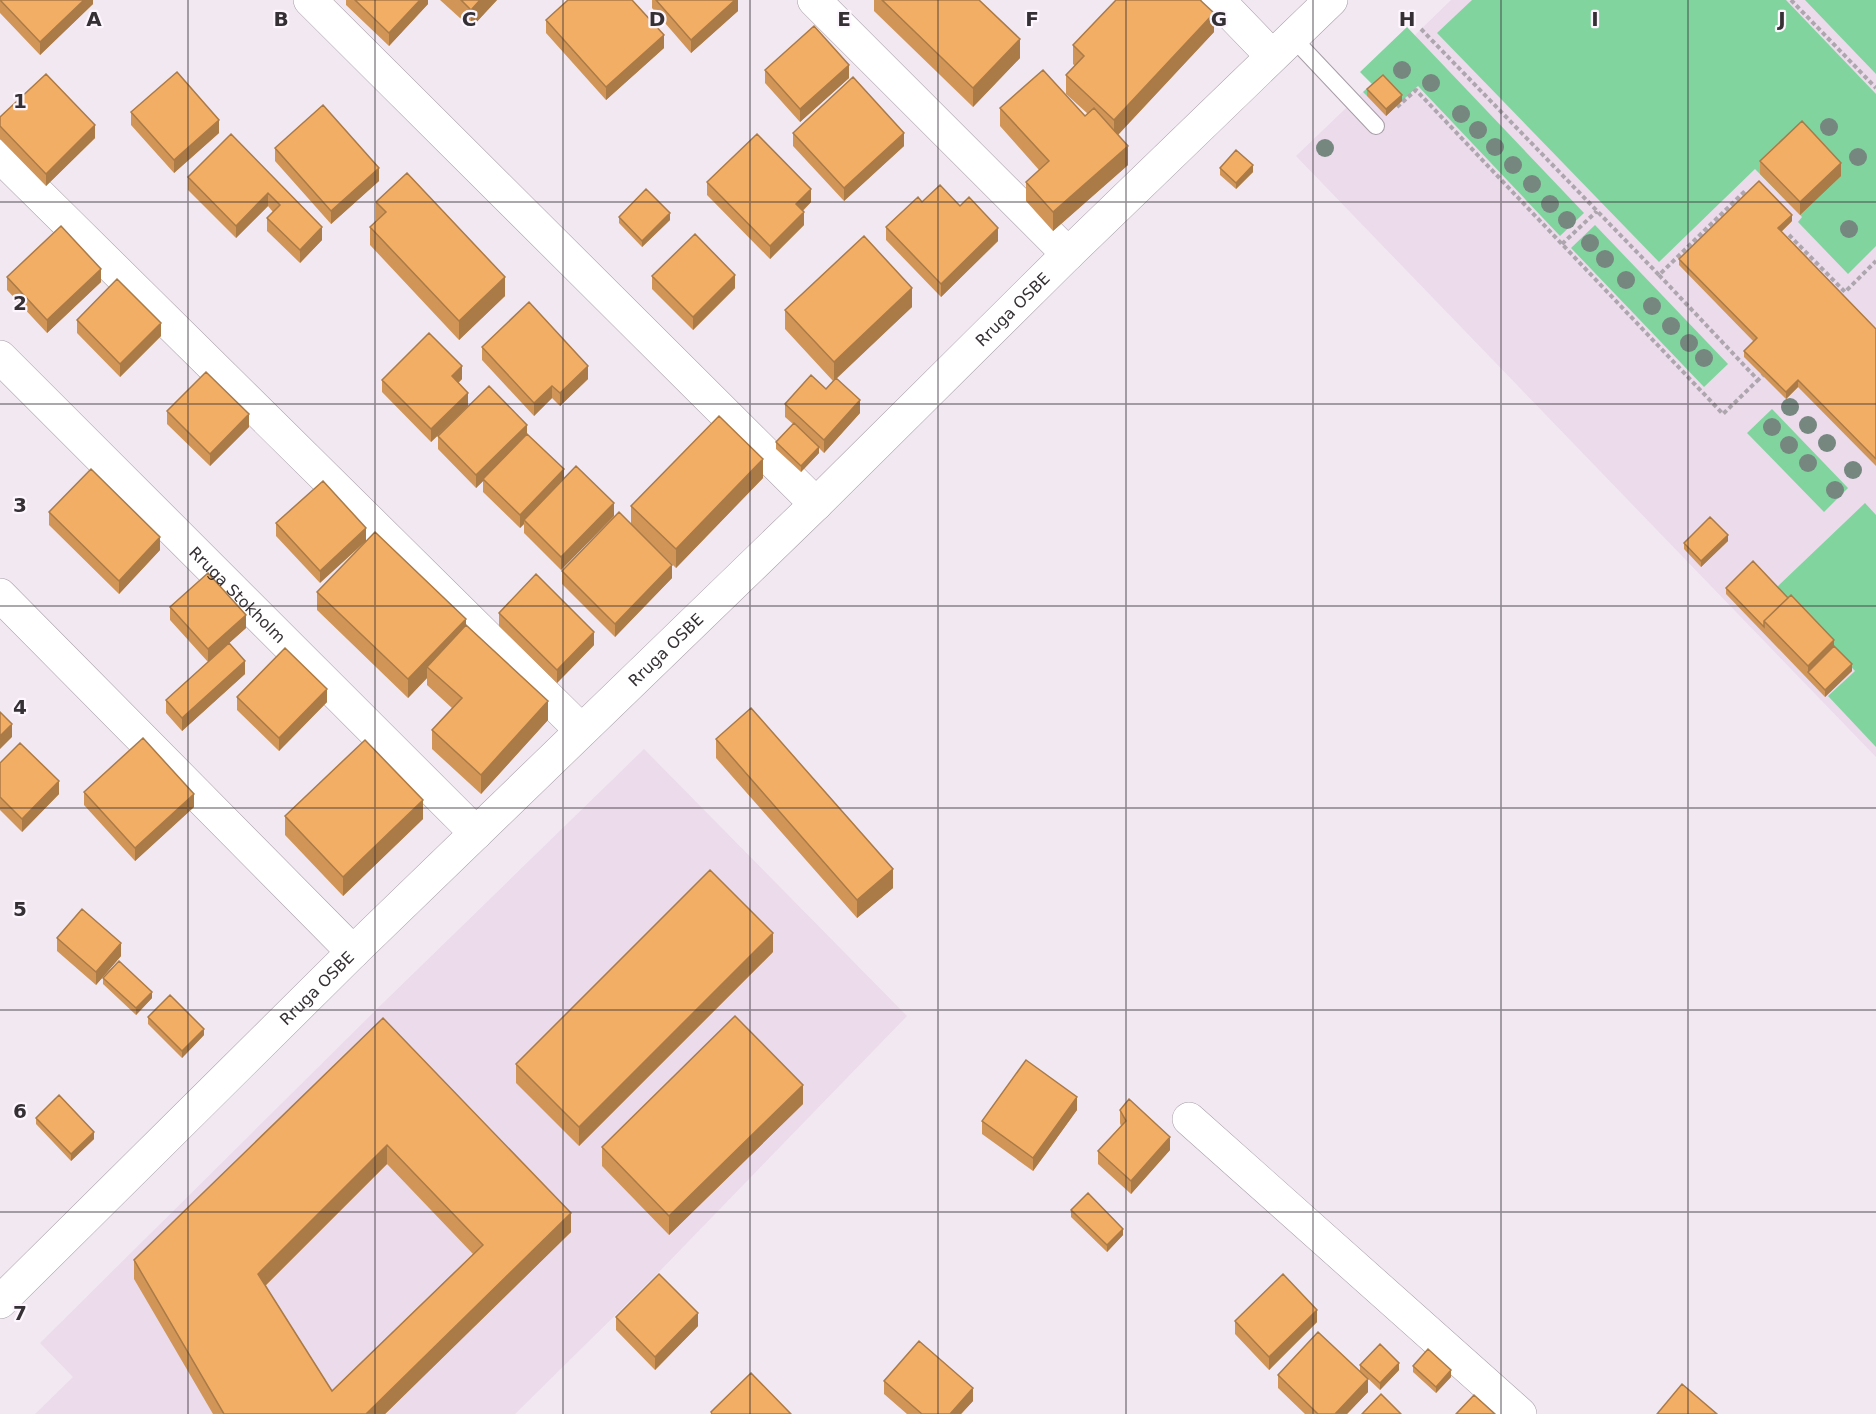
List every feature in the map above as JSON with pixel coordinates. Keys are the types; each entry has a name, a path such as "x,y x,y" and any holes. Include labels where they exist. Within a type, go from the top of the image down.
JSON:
{"street":[{"path":"310,0 816,504"},
{"path":"814,0 1068,254"},
{"path":"1218,0 1282,46"},
{"name":"Rruga OSBE","path":"0,1302 353,952 816,504 1068,254 1331,0"},
{"path":"0,156 581,730"},
{"name":"Rruga Stokholm","path":"0,357 476,833"},
{"path":"0,595 353,952"},
{"path":"1189,1119 1520,1414"}],"lane":[{"path":"1282,46 1376,126"}],"path":[{"path":"1791,0 1876,88"},
{"path":"1421,29 1758,380"},
{"path":"1393,111 1416,90 1723,414 1770,368"},
{"path":"1659,275 1745,191"},
{"path":"1562,244 1597,211"},
{"path":"1789,235 1845,292"},
{"path":"1839,298 1876,261"}],"shaded area":[{"path":"1451,0 1876,0 1876,757 1296,156 1418,39 1415,35"},
{"path":"644,749 907,1016 654,1277 515,1414 35,1414 73,1377 40,1343 383,1003"}],"green space":[{"path":"1472,0 1786,0 1876,94 1876,246 1848,274 1798,222 1802,217 1755,169 1659,262 1437,33"},
{"path":"1805,0 1876,0 1876,74"},
{"path":"1407,27 1584,213 1560,236 1418,86 1402,101 1367,96 1363,92 1372,84 1360,72"},
{"path":"1595,225 1728,364 1704,387 1571,248"},
{"path":"1772,409 1848,488 1824,512 1747,433"},
{"path":"1865,503 1876,515 1876,747 1828,696 1855,671 1777,587"}],"building":[{"path":"0,0 84,0 40,42"},
{"path":"355,0 420,0 389,33"},
{"path":"461,0 480,0 471,10"},
{"path":"568,0 632,0 664,35 606,87 546,20"},
{"path":"656,0 735,0 691,40"},
{"path":"882,0 979,0 1020,39 973,88"},
{"path":"1116,0 1200,0 1214,13 1114,120 1066,75 1084,56 1073,45"},
{"path":"814,26 849,65 800,109 765,70"},
{"path":"1043,70 1085,116 1094,108 1128,146 1053,212 1026,182 1049,161 1000,108"},
{"path":"177,72 219,120 174,160 131,112"},
{"path":"46,74 95,125 46,174 0,126 0,117"},
{"path":"1383,75 1402,95 1386,109 1367,89"},
{"path":"853,77 904,133 844,188 793,133"},
{"path":"323,105 379,168 331,211 275,148"},
{"path":"1802,121 1841,163 1800,202 1760,161"},
{"path":"231,134 322,227 300,250 267,218 280,205 268,193 236,226 188,177"},
{"path":"757,134 811,189 796,204 804,212 770,246 707,182"},
{"path":"1236,150 1253,165 1236,183 1220,168"},
{"path":"407,173 505,277 459,321 370,227 386,212 376,202"},
{"path":"1759,181 1792,215 1778,228 1876,329 1876,459 1798,380 1786,392 1744,351 1757,338 1679,259"},
{"path":"940,185 960,206 969,197 998,228 941,284 886,227 918,197 922,202"},
{"path":"646,189 670,213 642,241 619,217"},
{"path":"61,226 101,269 47,320 7,277"},
{"path":"695,234 735,275 693,317 652,276"},
{"path":"864,236 912,288 834,362 785,310"},
{"path":"117,279 161,323 120,364 77,320"},
{"path":"529,302 588,366 560,393 552,386 534,403 482,347"},
{"path":"429,333 462,366 452,376 468,393 431,429 382,380"},
{"path":"206,372 249,414 210,454 167,411"},
{"path":"811,375 826,389 836,378 860,400 824,440 785,404"},
{"path":"489,386 527,425 476,475 438,436"},
{"path":"719,416 763,459 676,549 631,506"},
{"path":"794,423 819,447 801,466 776,442"},
{"path":"527,434 564,469 520,515 483,479"},
{"path":"576,466 614,503 561,557 524,520"},
{"path":"91,469 160,537 119,581 49,512"},
{"path":"323,481 366,528 320,571 276,523"},
{"path":"619,512 672,565 615,624 562,571"},
{"path":"1710,517 1728,535 1701,561 1684,543"},
{"path":"375,532 466,619 408,679 317,592"},
{"path":"1753,561 1788,598 1764,621 1764,627 1726,588"},
{"path":"208,573 246,615 208,649 170,607"},
{"path":"536,574 594,632 557,670 499,613"},
{"path":"1791,595 1834,640 1808,666 1764,621"},
{"path":"466,625 548,701 481,775 432,730 462,698 427,667"},
{"path":"229,643 245,661 182,718 166,700"},
{"path":"1834,646 1852,664 1825,690 1808,672"},
{"path":"285,648 327,689 279,738 237,697"},
{"path":"751,708 893,869 857,900 716,739"},
{"path":"0,712 12,724 0,736"},
{"path":"143,738 194,794 135,848 84,792"},
{"path":"365,740 423,800 343,877 285,816"},
{"path":"20,743 59,781 22,819 0,797 0,763"},
{"path":"710,870 773,933 579,1127 516,1064"},
{"path":"82,909 121,943 96,972 57,938"},
{"path":"119,961 152,992 136,1008 103,978"},
{"path":"170,995 204,1029 182,1051 148,1017"},
{"path":"735,1016 803,1085 669,1216 602,1147"},
{"path":"383,1018 571,1213 366,1414 224,1414 134,1260","holes":["387,1145 483,1245 332,1391 258,1274"]},
{"path":"1026,1060 1077,1097 1033,1158 982,1121"},
{"path":"59,1095 94,1132 71,1154 36,1118"},
{"path":"1129,1099 1170,1137 1131,1181 1098,1151 1126,1121 1120,1110"},
{"path":"1088,1193 1123,1229 1107,1245 1071,1210"},
{"path":"659,1274 698,1313 655,1357 616,1317"},
{"path":"1283,1274 1317,1310 1269,1357 1235,1321"},
{"path":"1318,1332 1368,1379 1335,1414 1318,1414 1278,1375"},
{"path":"919,1341 973,1388 950,1414 922,1414 884,1381"},
{"path":"1380,1344 1399,1363 1380,1383 1360,1365"},
{"path":"1428,1349 1451,1370 1436,1387 1413,1366"},
{"path":"751,1373 791,1414 712,1414 711,1412"},
{"path":"1682,1384 1717,1414 1657,1414"},
{"path":"1381,1394 1401,1414 1362,1414"},
{"path":"1474,1395 1495,1414 1456,1414"}]}
